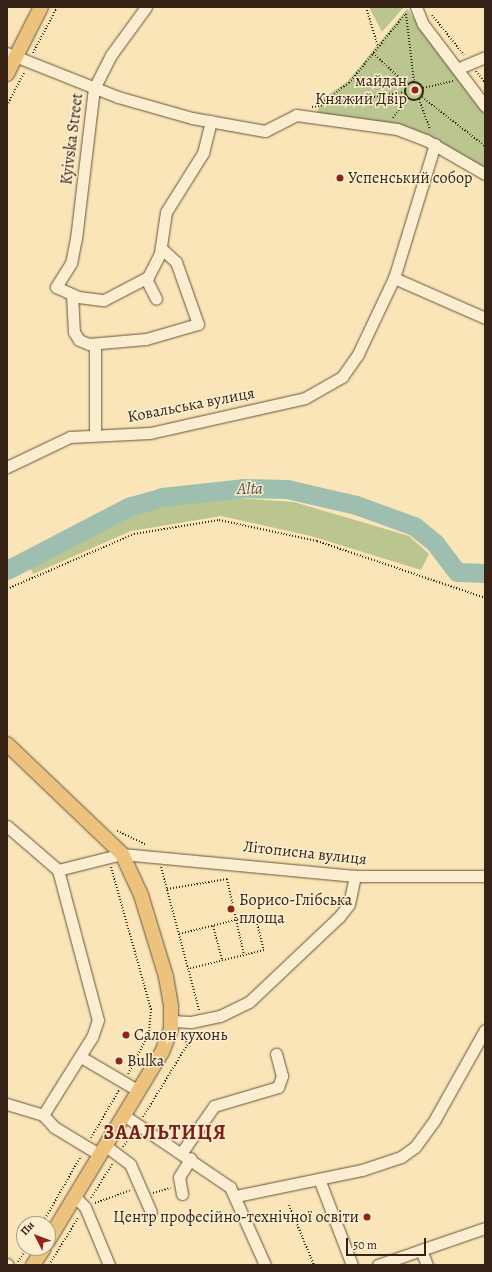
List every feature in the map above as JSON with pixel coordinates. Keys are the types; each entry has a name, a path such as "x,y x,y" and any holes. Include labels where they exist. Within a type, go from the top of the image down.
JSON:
{"main road":[{"path":"7,74 11,55 41,7"},
{"path":"7,744 122,854 141,895 166,976 172,1021 167,1041 125,1116 56,1228"}],"street":[{"name":"Kyivska Street","path":"72,296 56,287 70,263 76,238 94,88 108,59 146,7"},
{"path":"410,10 419,17 485,106"},
{"path":"11,55 94,88 149,107 211,121 265,131 293,116 307,116 387,127 435,144 485,174"},
{"path":"457,70 485,57"},
{"path":"161,248 176,262 198,324 170,335 95,345 75,336 72,296 107,300 146,279 161,248 166,212 203,153 211,121"},
{"path":"435,144 394,278 485,318"},
{"name":"Ковальська вулиця","path":"7,467 61,440 95,434 150,433 315,394 349,369 394,278"},
{"path":"146,279 156,299"},
{"path":"95,345 95,434"},
{"path":"7,826 58,870 98,1020 81,1057 43,1115"},
{"name":"Літописна вулиця","path":"58,870 107,856 122,854 157,854 356,876 485,876"},
{"path":"172,1021 202,1020 240,1008 291,964 345,910 356,876"},
{"path":"236,1196 388,1164 409,1152 435,1118 485,1030"},
{"path":"180,1189 179,1177 187,1155 214,1106 278,1087 282,1076 276,1054"},
{"path":"81,1057 139,1091"},
{"path":"7,1104 43,1115 54,1128 86,1146 118,1155 130,1164 151,1212"},
{"path":"125,1116 139,1129 187,1155 230,1187 236,1196 264,1265"},
{"path":"319,1179 352,1265"},
{"path":"75,1197 85,1208 109,1265"},
{"path":"378,1265 485,1228"},
{"path":"421,1250 427,1265"}],"path":[{"path":"366,7 378,47"},
{"path":"307,116 310,108 322,103 349,83 410,10"},
{"path":"410,10 414,81 423,88"},
{"path":"428,11 485,83"},
{"path":"373,53 407,85"},
{"path":"423,88 464,79"},
{"path":"407,97 405,92 407,85 414,81"},
{"path":"407,97 419,99 422,97 423,88"},
{"path":"322,103 405,92"},
{"path":"387,127 407,97"},
{"path":"422,97 485,146"},
{"path":"419,99 435,144"},
{"path":"7,589 134,534 219,520 317,541 485,598"},
{"path":"42,1260 85,1208 134,1130 139,1129 202,1020 154,845 133,841 112,827"},
{"path":"47,1216 124,1081 151,1029 149,996 107,856"},
{"path":"167,889 227,879 244,955"},
{"path":"179,934 255,915 259,929 264,950 188,969"},
{"path":"213,926 222,960"},
{"path":"151,1029 156,1031"},
{"path":"179,1038 188,1042"},
{"path":"85,1208 143,1191 180,1189"},
{"path":"289,1205 314,1265"},
{"path":"16,1265 22,1256"}],"green space":[{"path":"369,7 404,7 382,32"},
{"path":"407,9 485,113 485,168 409,127 317,113 322,99 348,81"},
{"path":"224,497 294,502 409,536 429,554 421,570 311,536 221,516 131,531 33,574 29,565 121,517 171,505"}],"waterway":[{"name":"Alta","path":"7,570 128,507 162,497 243,488 287,489 356,505 414,526 435,543 457,572 485,573"}],"place":[{"name":"майдан Княжий Двір","path":"415,90"},
{"name":"Успенський собор","path":"340,178"},
{"name":"Борисо-Глібська площа","path":"231,909"},
{"name":"Салон кухонь","path":"126,1035"},
{"name":"Bulka","path":"119,1061"},
{"name":"Центр професійно-технічної освіти","path":"367,1217"}],"district":[{"name":"ЗААЛЬТИЦЯ","path":"165,1132"}]}
